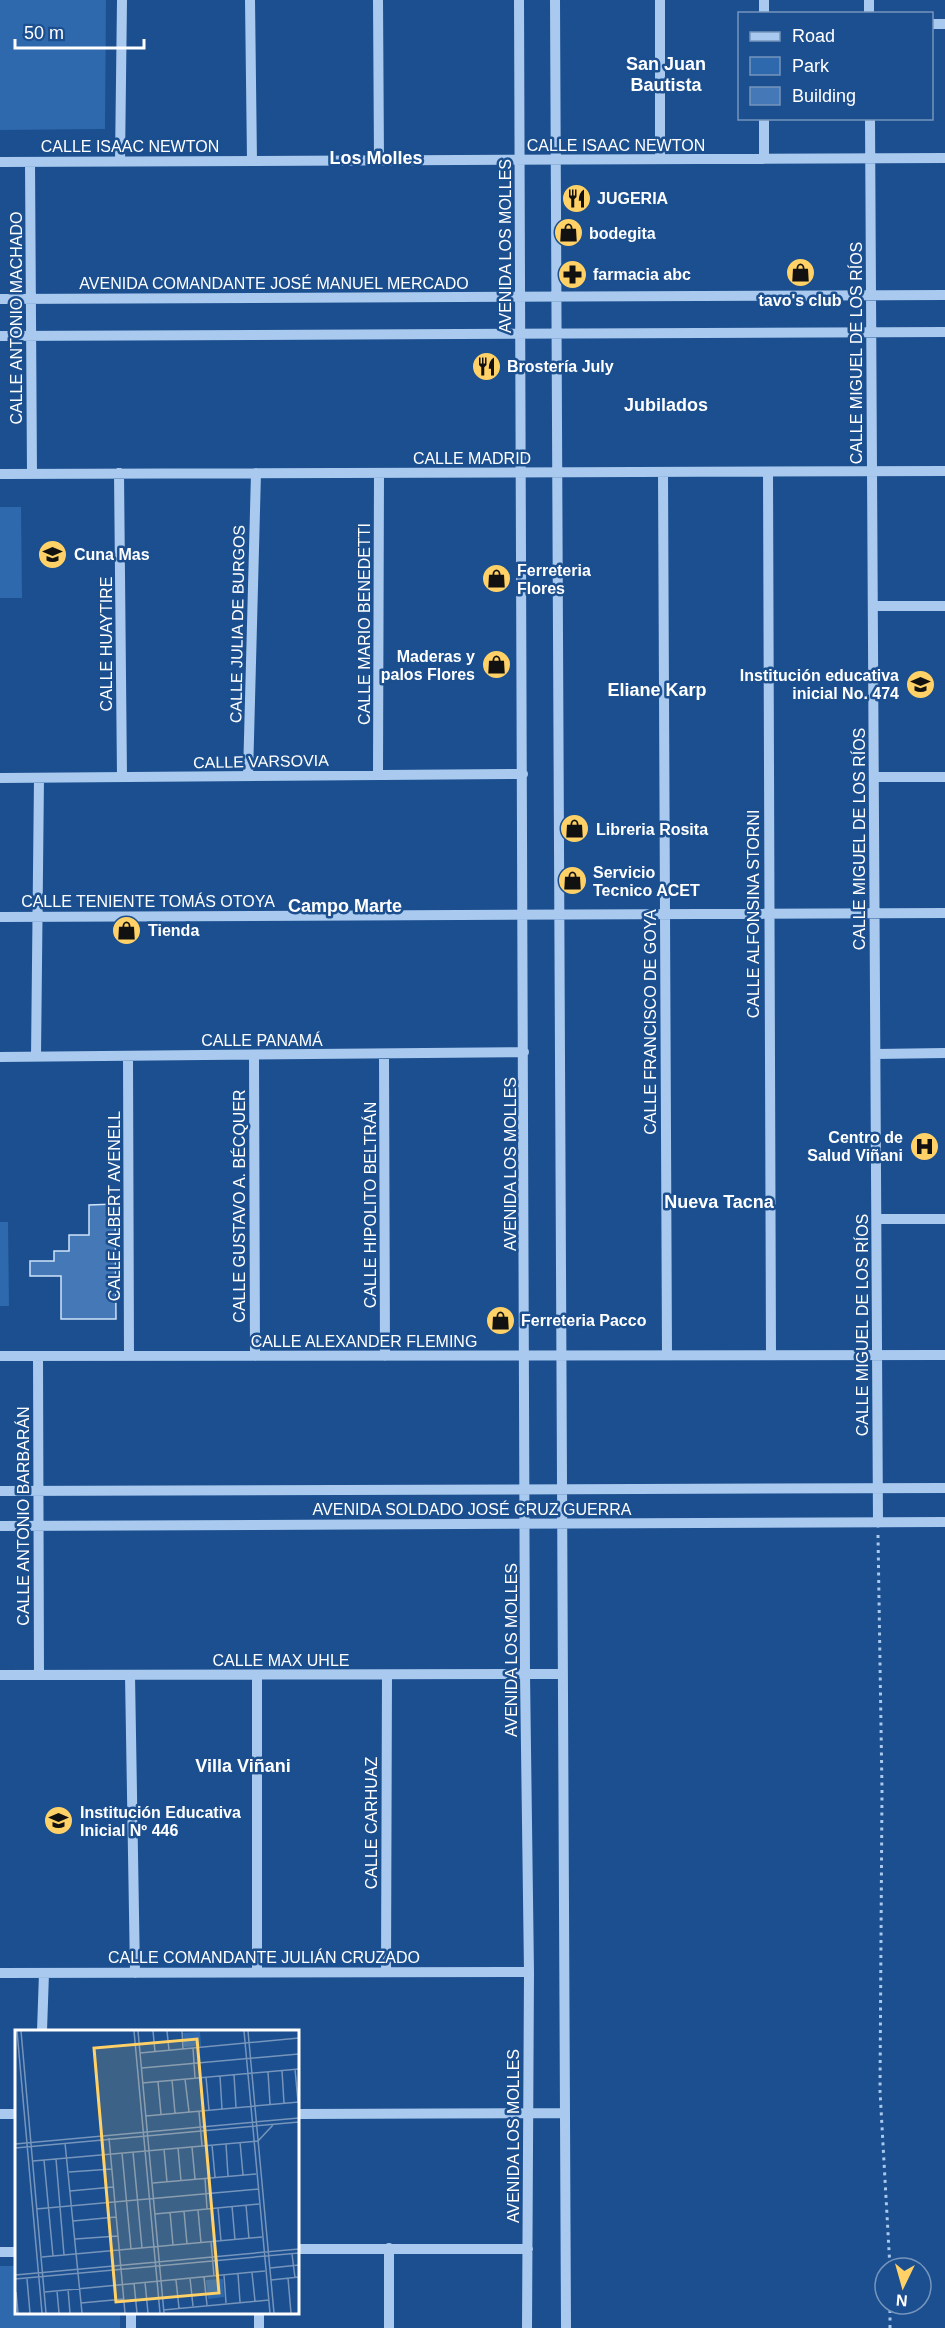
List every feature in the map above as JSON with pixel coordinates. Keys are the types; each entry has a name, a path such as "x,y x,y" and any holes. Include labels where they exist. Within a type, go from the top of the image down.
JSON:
{"street":[{"path":"120,162 122,0"},
{"path":"250,0 252,161"},
{"path":"378,0 379,160"},
{"name":"AVENIDA LOS MOLLES","path":"519,0 525,1674 529,1972 527,2328"},
{"path":"555,0 566,2328"},
{"path":"660,0 660,159"},
{"path":"764,120 764,159"},
{"name":"CALLE MIGUEL DE LOS RÍOS","path":"870,120 878,1523"},
{"name":"CALLE ISAAC NEWTON","path":"0,162 945,158"},
{"name":"CALLE ANTONIO MACHADO","path":"30,162 32,474"},
{"name":"AVENIDA COMANDANTE JOSÉ MANUEL MERCADO","path":"0,299 945,295"},
{"path":"0,336 945,332"},
{"name":"CALLE MADRID","path":"0,474 945,471"},
{"name":"CALLE FRANCISCO DE GOYA","path":"663,472 667,1355"},
{"name":"CALLE ALFONSINA STORNI","path":"768,472 771,1355"},
{"name":"CALLE HUAYTIRE","path":"119,473 122,777"},
{"name":"CALLE JULIA DE BURGOS","path":"248,776 256,473"},
{"name":"CALLE MARIO BENEDETTI","path":"378,775 379,473"},
{"path":"873,606 945,606"},
{"name":"CALLE VARSOVIA","path":"0,778 523,774"},
{"path":"874,777 945,777"},
{"path":"36,1057 39,778"},
{"name":"CALLE TENIENTE TOMÁS OTOYA","path":"0,917 945,913"},
{"name":"CALLE PANAMÁ","path":"0,1057 524,1052"},
{"path":"876,1054 945,1053"},
{"name":"CALLE GUSTAVO A. BÉCQUER","path":"254,1055 255,1356"},
{"name":"CALLE HIPOLITO BELTRÁN","path":"384,1055 385,1356"},
{"name":"CALLE ALBERT AVENELL","path":"129,1056 129,1356"},
{"path":"877,1219 945,1219"},
{"name":"CALLE ALEXANDER FLEMING","path":"0,1356 945,1355"},
{"name":"CALLE ANTONIO BARBARÁN","path":"38,1356 39,1675"},
{"name":"AVENIDA SOLDADO JOSÉ CRUZ GUERRA","path":"0,1491 945,1488"},
{"name":"AVENIDA SOLDADO JOSÉ CRUZ GUERRA","path":"0,1526 945,1522"},
{"name":"CALLE MAX UHLE","path":"0,1676 562,1674"},
{"path":"130,1675 135,1973"},
{"path":"257,1675 257,1972"},
{"name":"CALLE CARHUAZ","path":"386,1972 387,1675"},
{"name":"CALLE COMANDANTE JULIÁN CRUZADO","path":"0,1973 529,1972"},
{"path":"42,2030 44,1973"},
{"path":"298,2114 564,2113"},
{"path":"389,2248 389,2328"},
{"path":"298,2249 528,2249"}],"path":[{"path":"878,1523 882,1790 880,2091 889,2256"}],"green space":[{"path":"0,0 106,0 105,129 0,130"},
{"path":"0,507 21,507 22,598 0,598"},
{"path":"0,1222 8,1222 9,1306 0,1306"},
{"path":"0,2266 15,2266 15,2313 120,2313 120,2328 0,2328"}],"building":[{"path":"115,1204 116,1319 61,1319 61,1276 30,1276 30,1261 54,1261 54,1251 69,1251 69,1235 89,1235 89,1205"}],"place":[{"name":"JUGERIA","path":"576,198"},
{"name":"bodegita","path":"568,233"},
{"name":"tavo's club","path":"800,272"},
{"name":"farmacia abc","path":"572,274"},
{"name":"Brostería July","path":"486,366"},
{"name":"Cuna Mas","path":"53,554"},
{"name":"Ferreteria Flores","path":"496,579"},
{"name":"Maderas y palos Flores","path":"496,665"},
{"name":"Institución educativa inicial No. 474","path":"920,684"},
{"name":"Libreria Rosita","path":"575,829"},
{"name":"Servicio Tecnico ACET","path":"572,881"},
{"name":"Tienda","path":"127,930"},
{"name":"Centro de Salud Viñani","path":"924,1146"},
{"name":"Ferreteria Pacco","path":"500,1320"},
{"name":"Institución Educativa Inicial Nº 446","path":"59,1821"}],"district":[{"name":"San Juan Bautista","path":"666,74"},
{"name":"Los Molles","path":"376,158"},
{"name":"Jubilados","path":"666,405"},
{"name":"Eliane Karp","path":"657,690"},
{"name":"Campo Marte","path":"345,906"},
{"name":"Nueva Tacna","path":"719,1202"},
{"name":"Villa Viñani","path":"243,1766"}]}
